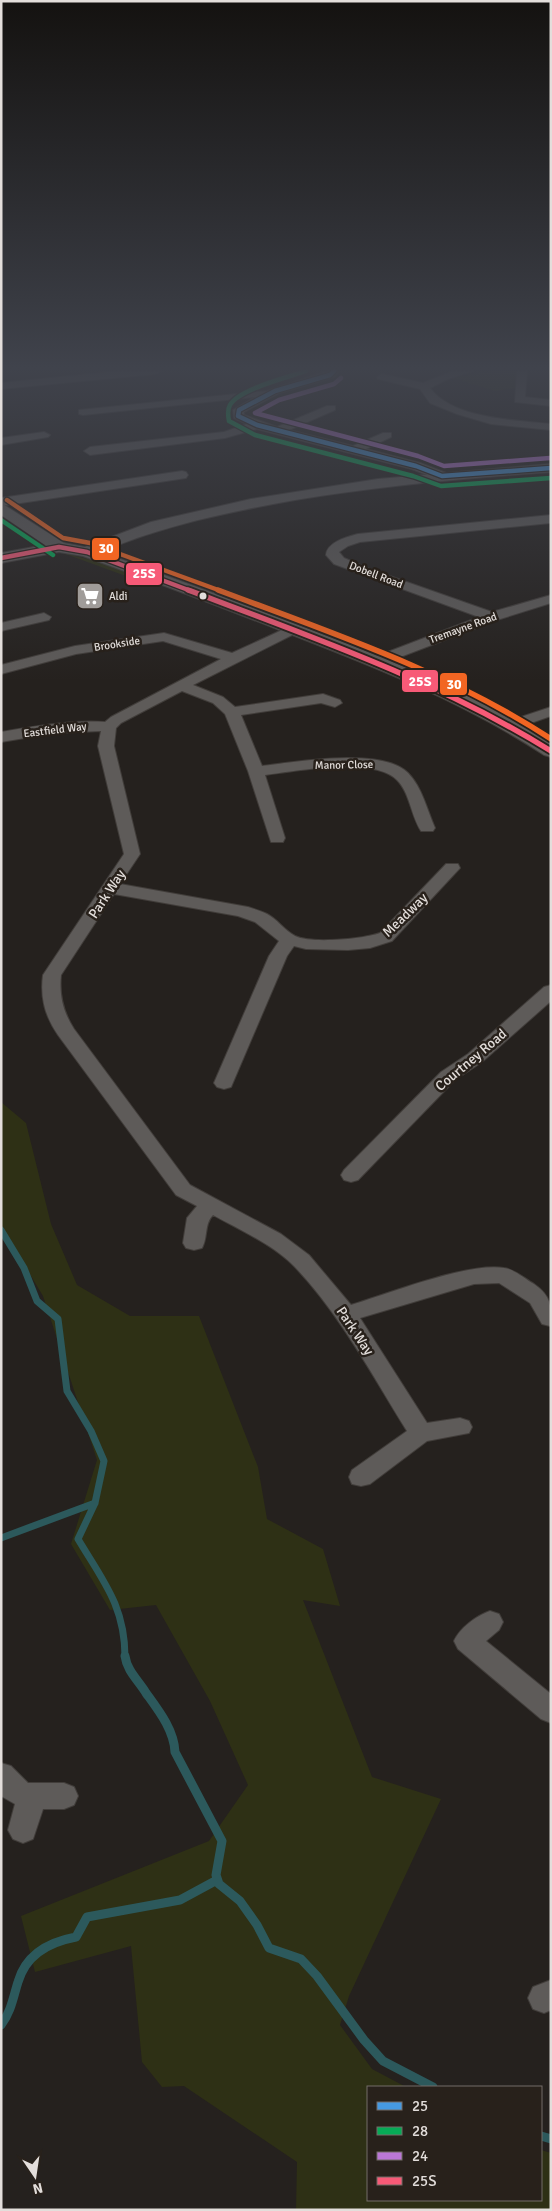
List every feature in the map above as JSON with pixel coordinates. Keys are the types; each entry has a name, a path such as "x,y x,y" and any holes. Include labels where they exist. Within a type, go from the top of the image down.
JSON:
{"street":[{"path":"1,502 181,474"},
{"path":"436,474 442,476"},
{"path":"86,552 153,525 182,517 298,495 467,474"},
{"path":"1,508 59,546 86,552 293,629 440,688 510,725 551,751"},
{"name":"Dobell Road","path":"492,617 362,571 339,561 333,555 333,551 343,543 358,538 551,519"},
{"path":"1,558 59,546"},
{"name":"Tremayne Road","path":"376,661 492,617 551,599"},
{"path":"1,627 44,617"},
{"path":"109,728 116,720 181,685 293,629"},
{"name":"Brookside","path":"1,670 75,650 164,637 233,658"},
{"path":"181,685 218,700 232,712 256,770 277,838"},
{"path":"232,712 324,698 335,703"},
{"path":"510,725 551,710"},
{"name":"Eastfield Way","path":"1,738 45,729 86,725 109,728"},
{"name":"Park Way","path":"109,728 106,746 132,854 52,975 50,992 53,1011 183,1190 273,1239 301,1260 346,1314 421,1433"},
{"name":"Manor Close","path":"256,770 350,763 373,763 392,768 402,776 427,828"},
{"name":"Meadway","path":"111,888 242,911 261,918 289,940 306,944 348,945 370,943 386,937 452,868"},
{"path":"224,1083 278,956 289,940"},
{"name":"Courtney Road","path":"352,1175 448,1076 475,1058 551,991"},
{"path":"194,1243 198,1218 210,1205"},
{"path":"346,1314 473,1276 503,1276 544,1296 550,1318"},
{"path":"361,1477 421,1433 460,1427"},
{"path":"490,1622 467,1641 551,1712"},
{"path":"1,1775 6,1783 31,1798 64,1796"},
{"path":"22,1830 31,1798"}],"green space":[{"path":"60,552 107,564 146,582 145,583"},
{"path":"1,1102 26,1123 51,1224 77,1285 130,1316 199,1316 258,1467 267,1519 323,1549 340,1606 303,1600 372,1777 441,1799 349,1996 340,2025 372,2069 404,2086 367,2086 367,2201 542,2201 542,2150 551,2153 551,2210 296,2210 297,2162 184,2086 162,2087 142,2062 131,1946 35,1972 21,1916 209,1841 248,1785 210,1701 156,1605 110,1610 71,1544 97,1460 43,1296 1,1226"}],"waterway":[{"path":"1,1230 24,1268 37,1301 58,1319 67,1391 91,1431 104,1461 95,1503"},
{"path":"1,1538 95,1503"},
{"path":"95,1503 78,1539 104,1581 117,1608 124,1639 125,1657"},
{"path":"125,1656 130,1671 169,1728 175,1752 222,1841 216,1875 219,1884 240,1901 257,1925 269,1948 301,1959 317,1976 364,2040 383,2061 431,2086"},
{"path":"1,2025 27,1964 48,1946 76,1937 87,1917 180,1900 217,1880"},
{"path":"542,2136 551,2139"}],"transit line":[{"name":"28","path":"406,474 441,486 551,478"},
{"name":"25","path":"437,474 442,476 467,474"},
{"name":"30","path":"7,500 63,538 90,543 381,652 444,679 516,716 551,739"},
{"name":"28","path":"1,520 53,555"},
{"name":"25S","path":"1,558 59,547 87,552 387,666 487,713 551,751"}],"place":[{"name":"Aldi","path":"90,596"}]}
